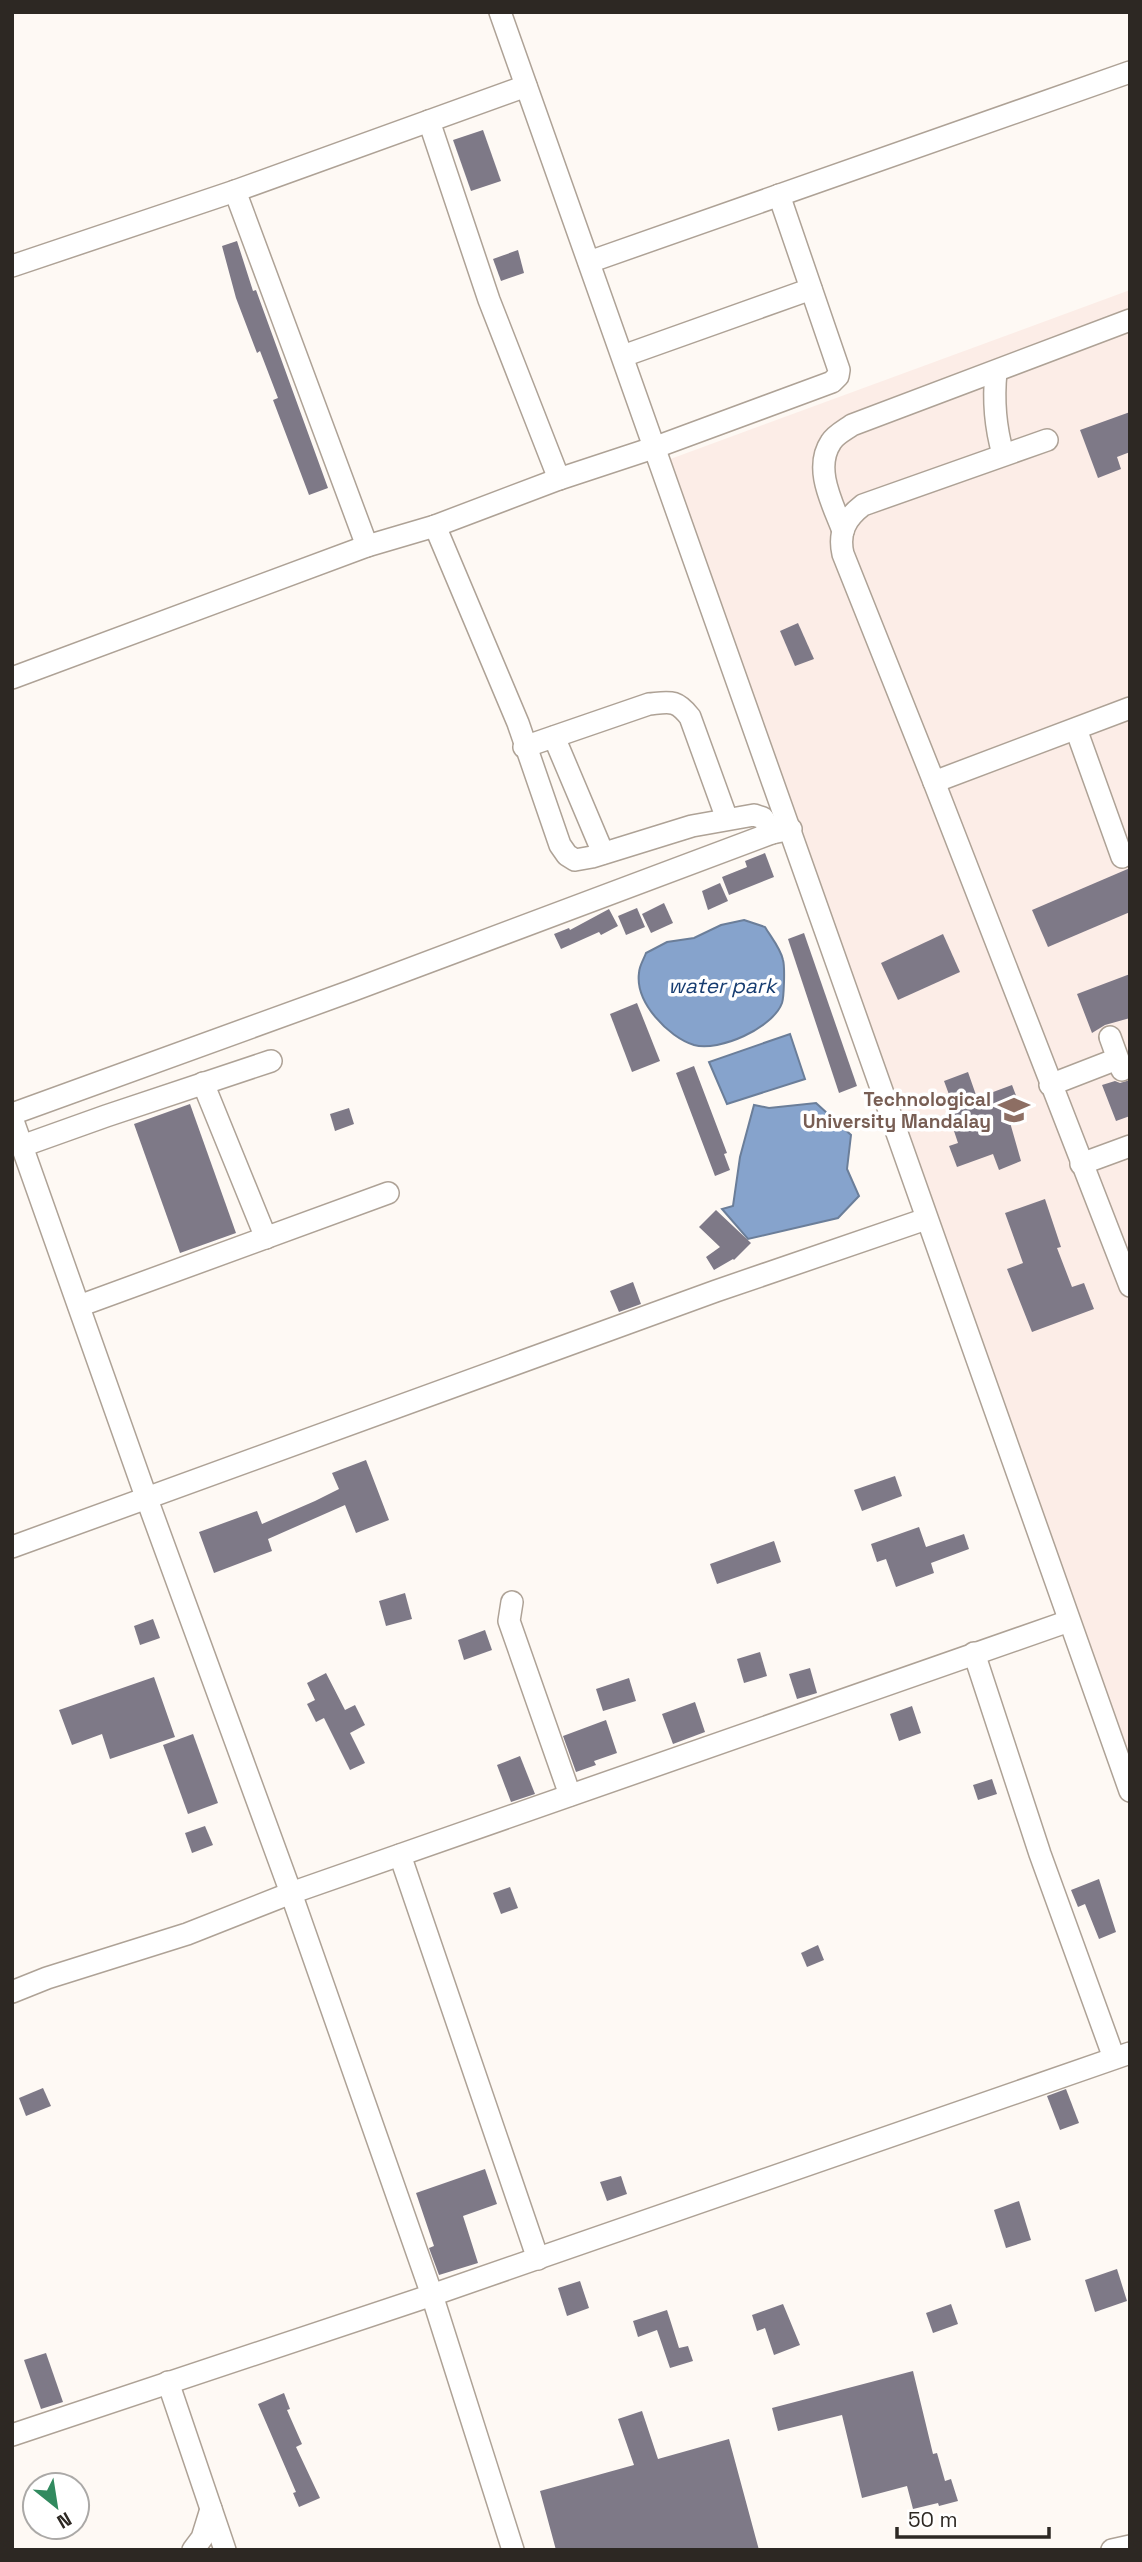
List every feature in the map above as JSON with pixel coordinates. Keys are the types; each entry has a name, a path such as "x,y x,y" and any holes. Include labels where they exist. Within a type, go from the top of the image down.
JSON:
{"street":[{"path":"500,12 656,447 727,654 782,831 926,1219 1130,1791"},
{"path":"589,262 1130,72"},
{"path":"12,266 235,191 526,86"},
{"path":"429,121 489,300 559,479"},
{"path":"235,191 367,547"},
{"path":"12,678 367,547 435,526 832,382 838,376 839,370 779,195"},
{"path":"623,356 811,289"},
{"path":"843,531 823,472 824,457 832,440 852,425 1130,320"},
{"path":"996,372 994,410 1003,454"},
{"path":"1047,440 863,505 849,515 840,541 1130,1286"},
{"path":"435,526 518,723 524,747 560,845 567,855 575,860 692,825 754,815 782,831"},
{"path":"524,747 649,704 670,702 681,706 690,716 727,819"},
{"path":"934,782 1130,708"},
{"path":"1076,729 1122,857"},
{"path":"554,737 603,853"},
{"path":"513,2550 432,2295 12,1116 782,831"},
{"path":"663,835 676,870"},
{"path":"1051,1084 1119,1065 1110,1037"},
{"path":"22,1146 271,1061"},
{"path":"203,1083 266,1238"},
{"path":"1081,1164 1130,1146"},
{"path":"79,1306 388,1193"},
{"path":"12,1547 716,1292 926,1219"},
{"path":"512,1602 509,1621 570,1795"},
{"path":"12,1992 47,1978 187,1934 291,1893 1069,1621"},
{"path":"12,2435 538,2259 1122,2056 1040,1854 974,1653"},
{"path":"400,1855 538,2259"},
{"path":"168,2382 225,2550"},
{"path":"193,2550 202,2538 211,2509"},
{"path":"1111,2550 1130,2546"}],"shaded area":[{"name":"Technological University Mandalay","path":"1130,290 1130,1758 665,461"}],"water":[{"name":"water park","path":"744,920 765,927 780,952 784,969 782,1003 768,1021 744,1036 705,1046 684,1041 655,1017 642,995 639,970 646,953 667,942 694,938 721,925"},
{"path":"790,1034 805,1079 727,1104 709,1062"},
{"path":"816,1103 851,1135 847,1169 859,1196 838,1218 748,1239 722,1209 733,1206 740,1157 754,1105 769,1108"}],"building":[{"path":"483,130 501,181 471,191 453,140"},
{"path":"237,241 253,291 256,290 328,488 309,495 273,400 278,398 236,298 222,246"},
{"path":"518,250 524,273 501,281 493,259"},
{"path":"1130,412 1130,452 1117,457 1121,469 1098,478 1080,430"},
{"path":"798,623 814,659 795,666 780,631"},
{"path":"765,853 774,877 729,895 722,877 747,867 745,861"},
{"path":"1130,868 1130,912 1048,947 1032,910"},
{"path":"720,883 728,901 708,910 702,891"},
{"path":"664,903 673,923 651,933 642,914"},
{"path":"637,908 645,927 626,935 618,916"},
{"path":"609,909 618,926 561,949 554,934 569,928 570,930"},
{"path":"804,933 857,1086 839,1093 788,939"},
{"path":"943,934 960,972 898,1000 881,963"},
{"path":"1130,974 1130,1018 1105,1025 1092,1033 1077,994"},
{"path":"637,1003 660,1061 632,1072 610,1014"},
{"path":"694,1066 727,1153 724,1154 730,1170 715,1176 676,1073"},
{"path":"968,1072 977,1098 1012,1085 1023,1114 1009,1119 1021,1161 999,1170 993,1154 957,1167 949,1146 958,1143 947,1110 954,1108 944,1081"},
{"path":"1130,1080 1130,1116 1116,1121 1102,1085"},
{"path":"190,1104 236,1233 180,1253 134,1124"},
{"path":"349,1108 354,1124 335,1131 330,1114"},
{"path":"1045,1199 1061,1247 1057,1248 1072,1287 1084,1283 1094,1309 1032,1332 1007,1269 1023,1263 1005,1213"},
{"path":"716,1210 751,1243 734,1260 714,1270 706,1257 720,1247 699,1227"},
{"path":"633,1282 641,1304 619,1312 610,1291"},
{"path":"366,1460 389,1520 356,1533 345,1505 268,1539 272,1551 214,1573 199,1532 257,1511 262,1524 339,1489 332,1473"},
{"path":"895,1476 902,1496 862,1511 854,1490"},
{"path":"919,1527 926,1547 964,1534 969,1549 931,1563 934,1573 896,1587 886,1559 877,1562 871,1544"},
{"path":"774,1541 781,1562 717,1584 710,1564"},
{"path":"405,1593 412,1619 386,1626 379,1601"},
{"path":"153,1619 160,1638 140,1645 134,1626"},
{"path":"485,1630 492,1650 464,1660 458,1640"},
{"path":"760,1652 767,1676 744,1683 737,1659"},
{"path":"810,1668 817,1693 797,1699 789,1674"},
{"path":"326,1673 345,1710 355,1705 365,1725 350,1733 365,1763 350,1770 324,1718 316,1722 307,1704 315,1700 307,1683"},
{"path":"154,1677 175,1737 110,1759 102,1734 72,1745 59,1710"},
{"path":"629,1678 636,1701 603,1711 596,1689"},
{"path":"695,1702 705,1732 673,1744 662,1714"},
{"path":"912,1706 921,1733 899,1741 890,1714"},
{"path":"606,1720 617,1753 594,1761 596,1765 576,1772 563,1736"},
{"path":"193,1734 218,1803 188,1814 163,1745"},
{"path":"520,1756 535,1794 511,1802 497,1765"},
{"path":"992,1779 997,1794 978,1800 973,1785"},
{"path":"205,1826 213,1845 192,1853 185,1833"},
{"path":"1099,1879 1116,1932 1099,1939 1085,1904 1078,1907 1071,1890"},
{"path":"510,1887 518,1908 501,1914 493,1893"},
{"path":"818,1945 824,1960 807,1967 801,1953"},
{"path":"43,2088 51,2106 26,2116 19,2098"},
{"path":"1066,2089 1079,2123 1060,2130 1047,2096"},
{"path":"485,2169 497,2204 463,2216 478,2263 439,2275 429,2248 434,2246 416,2193"},
{"path":"621,2176 627,2194 607,2201 600,2182"},
{"path":"1019,2201 1031,2240 1006,2248 994,2210"},
{"path":"1117,2269 1127,2301 1095,2312 1085,2280"},
{"path":"580,2281 589,2308 567,2316 558,2288"},
{"path":"783,2304 800,2345 774,2355 765,2328 757,2331 752,2315"},
{"path":"951,2304 958,2324 933,2333 926,2313"},
{"path":"667,2310 679,2348 688,2346 693,2361 670,2368 657,2330 638,2337 633,2321"},
{"path":"46,2353 63,2402 41,2409 24,2360"},
{"path":"913,2371 933,2454 937,2453 945,2481 951,2479 958,2501 913,2509 907,2486 862,2498 842,2415 778,2431 772,2408"},
{"path":"284,2393 290,2409 287,2410 302,2444 296,2447 320,2498 299,2507 293,2493 296,2492 258,2404"},
{"path":"642,2411 658,2459 729,2439 759,2550 556,2550 540,2491 634,2465 618,2419"}],"place":[{"name":"Technological University Mandalay","path":"1014,1110"}]}
